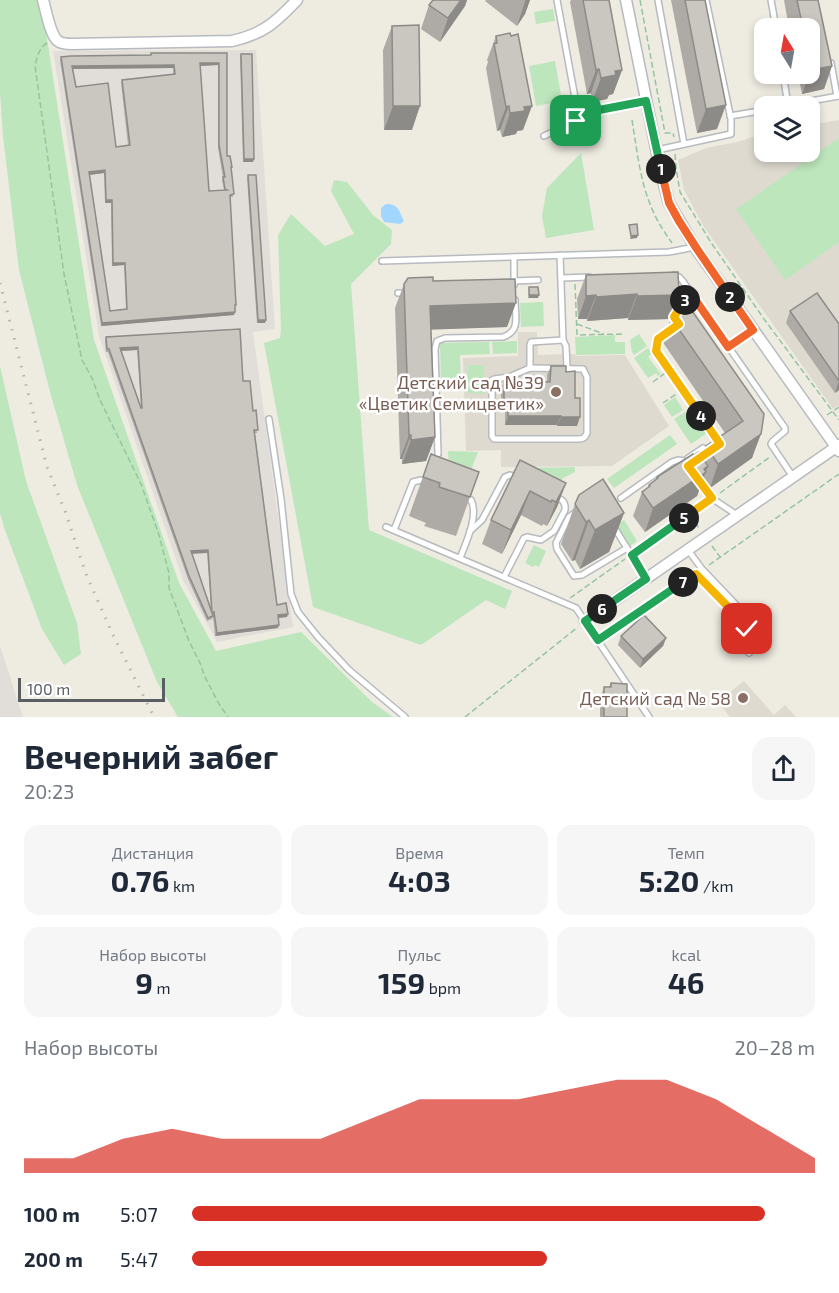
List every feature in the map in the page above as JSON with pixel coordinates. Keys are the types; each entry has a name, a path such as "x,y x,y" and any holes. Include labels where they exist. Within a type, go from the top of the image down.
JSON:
{"street":[{"path":"43,0 57,41 72,44 232,40 248,37 268,27 297,0"},
{"path":"585,621 838,448 695,247 669,203 626,0"}],"lane":[{"path":"544,136 576,121 578,114 557,0"},
{"path":"658,0 684,144"},
{"path":"657,150 731,134 730,116 706,0"},
{"path":"771,0 774,18"},
{"path":"820,99 838,96 828,53"},
{"path":"578,114 646,101"},
{"path":"730,116 754,112"},
{"path":"382,261 669,252 695,247"},
{"path":"560,255 563,340 566,346 567,368"},
{"path":"438,454 436,341 445,338 509,335 516,327 513,257"},
{"path":"669,274 679,277 785,428 785,432 771,444 794,477"},
{"path":"561,278 598,276"},
{"path":"514,281 538,280"},
{"path":"398,293 409,292"},
{"path":"728,347 753,330"},
{"path":"530,368 531,342 563,340"},
{"path":"530,368 567,368 583,369 586,373 586,433 582,439 494,439 491,433 492,380 514,376 530,368"},
{"path":"269,419 281,499 291,594 298,612 349,670 405,717"},
{"path":"684,461 703,448"},
{"path":"621,498 678,460 684,461 712,498 738,516"},
{"path":"470,531 482,520 505,477 510,475 524,481"},
{"path":"394,530 413,482 421,480 431,484"},
{"path":"459,494 474,504 470,531 460,558"},
{"path":"504,577 524,538 541,540 554,531 566,506 562,500 552,495"},
{"path":"585,507 569,517 556,543 557,549 574,576 582,575 627,548"},
{"path":"612,522 646,579"},
{"path":"386,527 576,608 649,717"},
{"path":"688,550 702,569 760,630 759,643 749,653"}],"path":[{"path":"640,0 665,133 673,133 680,192 712,244 764,319 839,420"},
{"path":"57,41 42,46 35,66 64,274 82,360 141,484 169,573 169,588 189,641 214,695 228,717"},
{"path":"632,120 643,180 652,209 674,246"},
{"path":"575,277 577,335 622,334"},
{"path":"674,317 690,292"},
{"path":"576,324 604,335"},
{"path":"667,332 658,339 656,351 720,444"},
{"path":"653,382 669,370"},
{"path":"663,403 682,390"},
{"path":"822,419 839,407"},
{"path":"565,602 773,455"},
{"path":"706,567 839,474"},
{"path":"836,477 839,482"},
{"path":"689,514 699,529"},
{"path":"711,546 720,557"},
{"path":"598,640 698,572"},
{"path":"465,717 585,621"},
{"path":"747,626 747,632 741,645 749,653"}],"shaded area":[{"path":"256,50 275,329 253,332 293,627 217,642 183,580 99,336 53,51"},
{"path":"839,120 839,405 833,409 704,227 684,190 678,160 706,148 754,137 754,162 820,162 820,123"},
{"name":"Детский сад №39 «Цветик Семицветик»","path":"518,332 537,332 538,355 625,355 669,426 612,466 501,467 501,450 466,451 463,358 518,356"},
{"path":"0,646 23,717 0,717"},
{"name":"Детский сад № 58","path":"744,681 774,715 785,705 796,717 730,717 721,706 728,700 725,696"}],"green space":[{"path":"0,0 41,0 94,340 179,583 216,651 301,632 372,702 393,717 178,717 157,682 77,485 50,392 19,270 3,136 0,92"},
{"path":"553,9 555,21 536,24 534,12"},
{"path":"555,61 562,101 536,106 529,66"},
{"path":"839,138 839,242 785,280 736,209 804,162 820,162 820,151"},
{"path":"581,153 594,230 546,238 542,216 547,188"},
{"path":"334,180 347,182 373,215 392,230 391,244 351,284 369,530 512,591 505,609 486,600 421,645 313,607 264,343 280,338 278,235 291,214 325,246 354,234 331,191"},
{"path":"543,302 544,326 521,327 520,303"},
{"path":"639,334 647,346 634,355 630,340"},
{"path":"615,335 615,342 625,342 625,354 576,355 575,337"},
{"path":"517,341 517,353 493,354 492,342"},
{"path":"489,342 490,354 460,355 461,385 441,386 440,343"},
{"path":"648,348 652,353 648,357 661,374 658,376 656,373 648,378 634,358"},
{"path":"468,365 484,365 484,394 468,393"},
{"path":"0,366 26,481 77,623 81,654 64,665 42,629 0,513"},
{"path":"675,397 683,410 672,417 664,405"},
{"path":"691,410 707,433 691,444 674,419"},
{"path":"670,435 677,444 614,488 607,479"},
{"path":"448,451 478,452 469,475 449,467"},
{"path":"575,467 575,472 563,478 557,489 526,468"},
{"path":"624,520 637,541 630,546 617,525"},
{"path":"534,545 546,551 539,567 525,563"}],"water":[{"path":"386,204 396,207 404,221 400,224 384,222 381,208"}],"building":[{"path":"433,0 461,0 448,18 429,5"},
{"path":"583,0 609,0 622,70 615,71 616,75 601,78 599,69 596,70"},
{"path":"685,0 705,0 726,105 706,109"},
{"path":"797,0 818,0 832,66 820,68 820,18 801,18"},
{"path":"419,25 420,106 393,106 392,26"},
{"path":"510,33 511,36 518,34 532,106 524,107 525,111 510,113 509,106 506,107 494,44 497,43 496,36"},
{"path":"151,53 227,53 227,156 230,156 234,194 230,195 235,312 102,323 61,57 151,55","holes":["200,63 219,63 219,145 227,190 209,191","174,65 175,74 122,80 130,145 116,147 108,83 76,87 72,66","105,170 106,200 112,200 113,263 125,263 127,309 110,311 89,172"]},
{"path":"241,54 252,54 254,159 244,159"},
{"path":"248,175 256,175 266,320 258,320"},
{"path":"637,224 638,235 631,236 629,225"},
{"path":"678,272 679,295 586,296 586,275"},
{"path":"433,277 433,281 515,279 516,303 430,306 435,437 411,440 404,284 408,278"},
{"path":"529,287 538,287 539,295 529,295"},
{"path":"817,293 839,324 839,381 790,311"},
{"path":"688,305 764,414 761,434 718,464 706,446 743,421 671,318"},
{"path":"240,329 243,381 250,381 253,411 256,410 258,430 254,430 277,605 286,603 288,614 278,615 279,625 217,633 214,612 213,616 208,618 189,576 109,349 107,349 106,337","holes":["138,347 142,408 120,348","208,550 212,613 191,551"]},
{"path":"551,366 566,366 566,372 575,371 575,398 580,398 580,417 508,416 508,402 504,402 504,381 550,382"},
{"path":"698,452 708,466 704,469 706,472 653,508 642,492 657,477"},
{"path":"431,454 479,472 470,497 439,487 440,483 423,477"},
{"path":"520,460 566,483 556,502 552,500 551,502 530,491 511,530 491,520"},
{"path":"603,479 624,513 595,530 589,520 586,522 575,504 579,495"},
{"path":"644,615 666,638 643,659 621,636"},
{"path":"611,683 627,684 627,717 604,717 604,687 611,687"}],"railway":[{"path":"0,283 47,467 65,511 86,574 113,635 154,717"}],"place":[{"name":"Детский сад №39 «Цветик Семицветик»","path":"556,392"},
{"name":"Детский сад № 58","path":"743,698"}],"route":[{"path":"576,121 578,114 646,101 669,203 695,247 753,330 728,347 690,292 674,317 679,324 658,339 656,351 720,444 688,466 712,498 632,555 646,579 585,621 598,640 696,574 745,624 747,629"}]}
